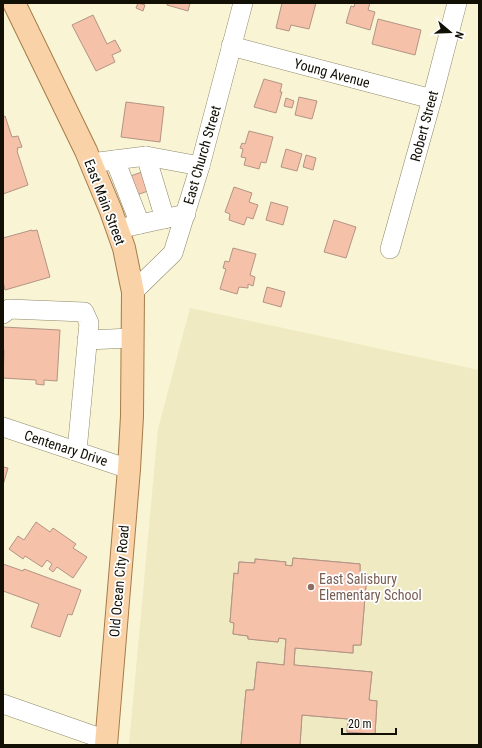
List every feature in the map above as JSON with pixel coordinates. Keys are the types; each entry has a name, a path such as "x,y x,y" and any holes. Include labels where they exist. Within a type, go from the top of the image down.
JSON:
{"main road":[{"name":"East Main Street","path":"14,3 91,163 118,229 124,248 133,292 132,416"},
{"name":"Old Ocean City Road","path":"106,742 129,469 132,416"}],"street":[{"name":"East Church Street","path":"133,292 173,253 200,166 243,3"},
{"name":"Robert Street","path":"390,249 457,3"},
{"name":"Young Avenue","path":"231,46 432,99"},
{"path":"91,163 146,156 200,166"},
{"path":"146,156 165,219"},
{"path":"115,160 140,224"},
{"path":"118,229 186,214"},
{"path":"3,314 9,309 84,312 89,323 77,451"},
{"path":"88,340 132,338"},
{"name":"Centenary Drive","path":"3,427 129,469"},
{"path":"3,704 106,742"}],"shaded area":[{"name":"East Salisbury Elementary School","path":"190,308 479,370 479,745 129,745 158,429"}],"building":[{"path":"138,3 145,5 143,11 136,8"},
{"path":"167,3 190,3 188,11 167,5"},
{"path":"282,3 316,3 309,29 291,25 289,31 276,28"},
{"path":"355,3 370,3 368,10 375,12 370,30 346,23 351,6 354,7"},
{"path":"93,15 107,44 115,40 121,51 112,55 115,62 96,71 72,25"},
{"path":"378,19 421,30 415,55 372,44"},
{"path":"264,79 282,84 280,92 282,92 276,113 254,107"},
{"path":"299,97 317,101 312,119 295,115"},
{"path":"286,98 294,101 292,108 284,106"},
{"path":"126,102 164,107 160,142 121,137"},
{"path":"5,116 12,137 18,136 22,147 17,148 17,151 28,185 3,194 3,117"},
{"path":"249,131 273,137 266,163 261,162 259,169 244,165 246,158 241,157 243,149 240,148 242,143 245,144"},
{"path":"286,149 302,154 297,171 281,167"},
{"path":"306,155 316,158 313,170 303,167"},
{"path":"142,172 148,191 131,197 125,178"},
{"path":"234,187 252,193 249,202 258,205 253,219 247,217 244,225 229,220 230,214 225,212"},
{"path":"271,202 288,207 283,225 266,220"},
{"path":"334,220 356,227 346,258 324,252"},
{"path":"37,230 50,277 5,290 3,282 3,238"},
{"path":"233,248 256,254 250,275 255,277 253,286 248,284 248,288 239,287 237,294 220,289 226,269 223,268 225,261 229,262"},
{"path":"267,287 285,292 281,307 263,302"},
{"path":"3,327 60,330 57,381 44,380 44,385 36,384 36,380 3,378"},
{"path":"3,467 8,468 3,485"},
{"path":"36,522 50,532 53,528 76,544 73,548 87,557 73,578 57,567 53,572 49,569 52,564 47,560 42,567 25,556 23,559 9,549 18,536 24,540"},
{"path":"293,558 360,564 360,572 367,573 361,645 353,645 353,653 295,648 294,665 372,672 369,700 377,701 375,734 347,732 348,719 302,715 300,745 241,745 246,690 254,690 257,662 284,665 286,639 279,638 278,642 248,639 248,636 233,634 234,623 230,622 234,573 238,574 239,562 255,563 255,559 286,562 285,565 292,566","holes":["303,566 320,567 320,569 313,568 311,591 301,591","298,616 309,617 307,640 315,641 296,641","322,643 346,643 346,645"]},
{"path":"293,558 360,564 360,572 367,573 361,645 353,645 353,653 295,648 294,665 372,672 369,700 377,701 375,734 347,732 348,719 302,715 300,745 241,745 246,690 254,690 257,662 284,665 286,639 279,638 278,642 248,639 248,636 233,634 234,623 230,622 234,573 238,574 239,562 255,563 255,559 286,562 285,565 292,566"},
{"path":"3,564 23,571 24,569 81,590 72,615 68,614 60,637 31,627 39,604 3,591"}],"place":[{"name":"East Salisbury Elementary School","path":"311,587"}]}
